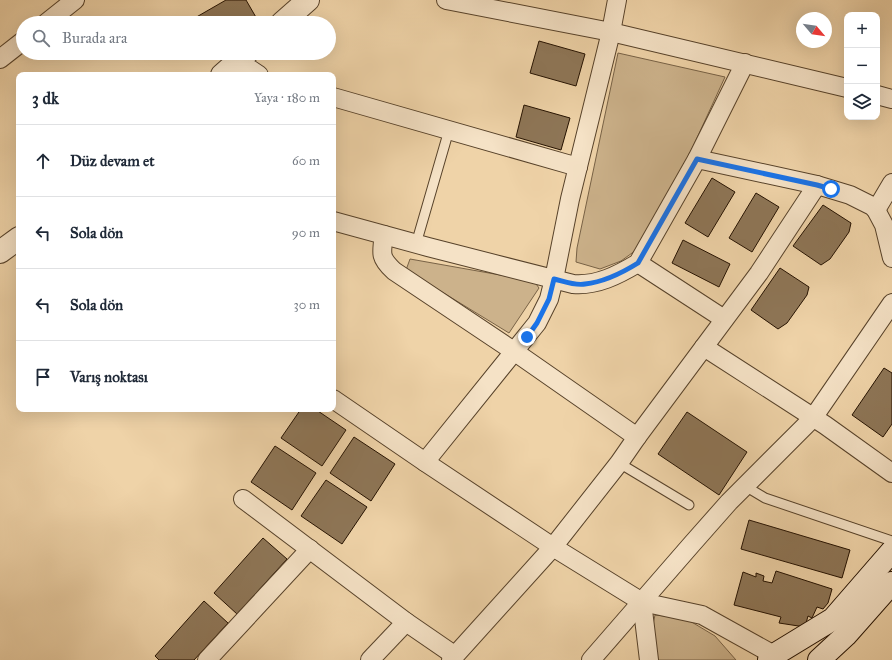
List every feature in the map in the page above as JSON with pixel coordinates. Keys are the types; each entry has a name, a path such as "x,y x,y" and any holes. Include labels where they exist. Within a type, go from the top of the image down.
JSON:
{"main road":[{"path":"289,16 304,2"},
{"path":"0,252 16,240"},
{"path":"773,658 833,619 892,551"},
{"path":"819,660 846,635 892,583"}],"street":[{"path":"446,0 611,32 844,87"},
{"path":"425,462 515,352 537,323 549,299 570,199 611,32 617,0"},
{"path":"53,16 65,3"},
{"path":"0,59 16,46"},
{"path":"236,63 253,72"},
{"path":"336,222 573,284 584,285 603,280 625,271 638,263 697,159 745,64"},
{"path":"880,96 892,98"},
{"path":"336,98 578,167"},
{"path":"697,159 817,185 850,195 872,206 876,210 884,225 892,258"},
{"path":"876,210 892,183"},
{"path":"244,499 453,658 553,547 619,463 759,273 817,185"},
{"path":"384,235 382,255 385,263 394,271 515,352 637,437"},
{"path":"638,263 724,319"},
{"path":"592,660 729,502 813,418 892,303"},
{"path":"704,347 825,425 892,473"},
{"path":"336,401 553,547 642,602 702,615 773,658"},
{"path":"207,660 310,549"},
{"path":"642,602 649,660"},
{"path":"370,660 406,622"}],"lane":[{"path":"416,244 449,130"},
{"path":"619,463 689,505"},
{"path":"745,486 765,498 892,541"}],"shaded area":[{"path":"618,53 725,77 650,240 621,261 600,269 576,262 577,248"},
{"path":"410,259 534,281 539,288 509,333 406,270"},
{"path":"655,615 685,618 715,636 736,660 656,660 653,624"}],"building":[{"path":"226,0 246,0 255,16 198,16"},
{"path":"539,41 585,54 576,86 530,73"},
{"path":"524,105 570,118 561,150 516,137"},
{"path":"712,178 735,192 708,237 685,223"},
{"path":"756,193 779,207 752,252 729,238"},
{"path":"823,205 851,223 849,232 830,259 821,265 793,246"},
{"path":"683,240 730,264 719,287 672,263"},
{"path":"780,268 809,287 807,295 787,323 778,329 751,310"},
{"path":"884,368 892,373 892,424 883,437 852,415"},
{"path":"299,412 319,412 346,430 322,466 281,438"},
{"path":"687,412 747,452 719,495 658,454"},
{"path":"354,437 395,464 371,501 330,473"},
{"path":"275,446 316,473 292,510 251,482"},
{"path":"326,480 367,507 342,544 301,516"},
{"path":"749,520 850,550 842,578 741,549"},
{"path":"263,538 287,559 237,614 214,593"},
{"path":"776,571 832,589 828,603 823,609 817,607 812,618 808,616 805,627 779,623 781,617 734,605 743,572 756,577 756,573 764,576 763,581 772,583"},
{"path":"204,601 228,623 194,660 159,660 155,656"}],"route":[{"path":"527,337 537,323 549,299 554,279 584,285 603,280 625,271 638,263 697,159 831,189"}]}
